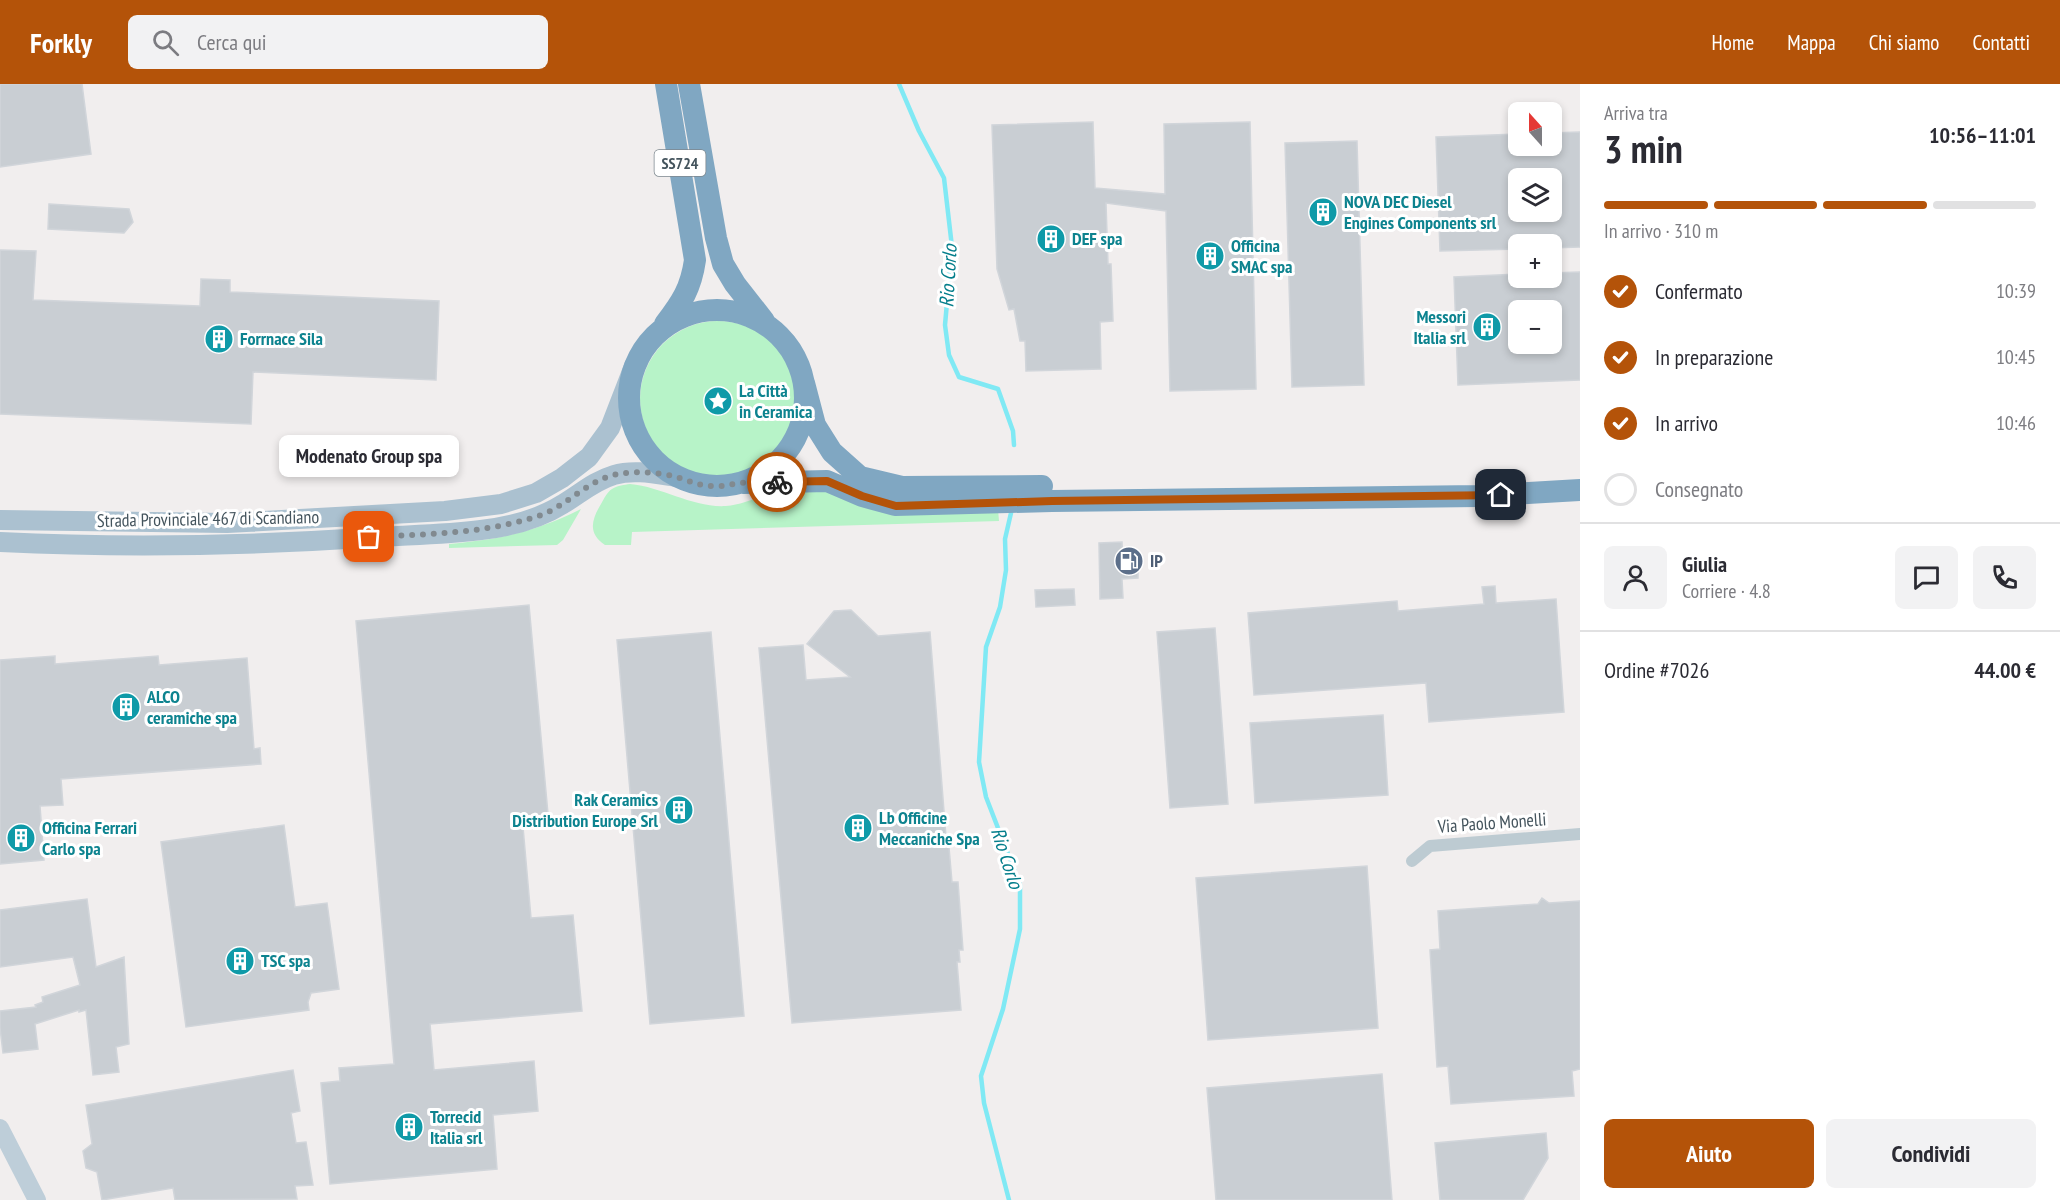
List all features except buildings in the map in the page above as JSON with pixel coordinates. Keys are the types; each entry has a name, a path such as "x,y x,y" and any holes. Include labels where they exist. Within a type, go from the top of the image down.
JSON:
{"highway":[{"name":"SS724","path":"661,330 685,297 692,278 695,260 666,84"},
{"name":"SS724","path":"689,84 716,238 723,264 748,303 769,327"},
{"name":"Strada Provinciale 467 di Scandiano","path":"705,311 730,311 745,314 769,327 783,339 797,360 804,383 805,405 801,425 788,451 767,471 742,483 714,487 694,484 677,477 657,463 640,443 631,420 628,392 634,366 643,349 661,330 679,318 705,311"},
{"path":"804,383 815,425 832,452 860,477 899,496"},
{"path":"1480,490 1580,475"},
{"path":"1480,490 1580,480"},
{"path":"742,483 827,481 862,496 1052,501 1480,490 1580,490"},
{"path":"1480,490 1500,502 1580,498"}],"main road":[{"name":"Strada Provinciale 467 di Scandiano","path":"0,520 227,523 445,511 501,504 536,493 562,478 589,457 610,428 634,366"},
{"name":"Strada Provinciale 467 di Scandiano","path":"0,542 172,545 279,543 482,530 544,514 600,480 616,474 642,472 677,477"}],"street":[{"name":"Via Paolo Monelli","path":"1412,861 1430,846 1580,834"},
{"path":"0,1128 37,1200"}],"green space":[{"path":"718,321 733,322 748,327 773,344 790,369 795,384 795,414 790,429 773,454 748,471 733,476 718,477 703,476 688,471 663,454 646,429 641,414 640,399 641,384 646,369 663,344 688,327 703,322"},
{"path":"630,484 714,506 739,504 776,492 809,490 998,509 999,521 632,532 631,545 605,545 593,531 595,515 610,490"},
{"path":"581,509 563,540 557,545 449,548 449,544 485,540 532,529"}],"waterway":[{"name":"Rio Corlo","path":"899,84 919,131 944,178 952,247 945,325 949,355 959,377 998,389 1013,431 1014,445"},
{"name":"Rio Corlo","path":"1009,1200 984,1103 981,1076 1003,1009 1020,929 1020,885 986,797 979,762 986,647 1000,607 1006,570 1005,539 1011,513"}],"way so far":[{"path":"369,537 482,530 516,523 544,514 600,480 616,474 642,472 677,477 694,484 714,487 777,482"}],"place":[{"name":"NOVA DEC Diesel Engines Components srl","path":"1323,212"},
{"name":"DEF spa","path":"1051,239"},
{"name":"Officina SMAC spa","path":"1210,256"},
{"name":"Messori Italia srl","path":"1487,327"},
{"name":"Forrnace Sila","path":"219,339"},
{"name":"La Città in Ceramica","path":"718,401"},
{"name":"Modenato Group spa","path":"369,537"},
{"name":"IP","path":"1129,561"},
{"name":"ALCO ceramiche spa","path":"126,707"},
{"name":"Rak Ceramics Distribution Europe Srl","path":"679,810"},
{"name":"Lb Officine Meccaniche Spa","path":"858,828"},
{"name":"Officina Ferrari Carlo spa","path":"21,838"},
{"name":"TSC spa","path":"240,961"},
{"name":"Torrecid Italia srl","path":"409,1127"}],"route":[{"path":"777,482 827,481 862,496 896,506 1052,501 1501,495"}]}
